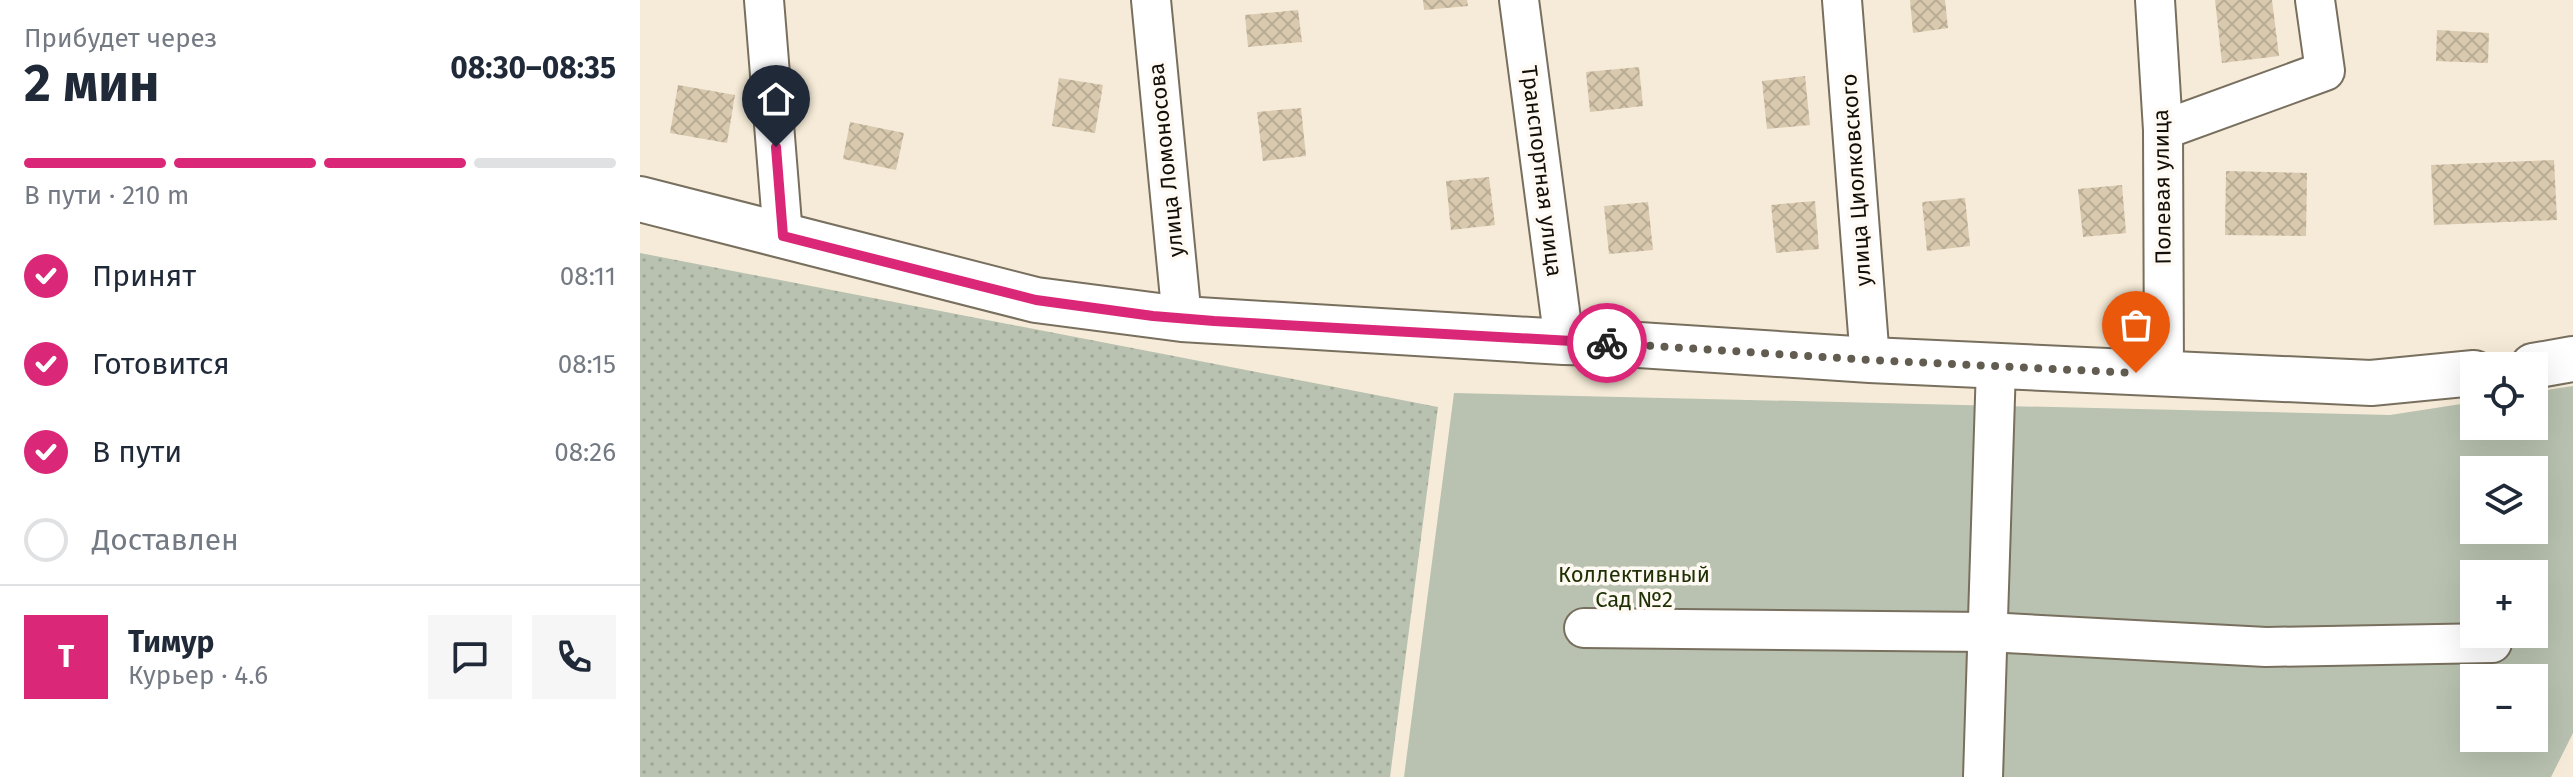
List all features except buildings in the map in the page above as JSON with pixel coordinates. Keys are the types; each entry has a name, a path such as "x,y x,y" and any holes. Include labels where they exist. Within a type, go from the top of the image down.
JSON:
{"main road":[{"path":"640,199 1036,300 1182,319 1870,360 2371,383 2460,374"},
{"path":"2548,363 2573,359"}],"street":[{"path":"764,0 783,236"},
{"name":"улица Ломоносова","path":"1151,0 1182,319"},
{"name":"Транспортная улица","path":"1519,0 1564,342"},
{"name":"улица Циолковского","path":"1842,0 1870,360"},
{"name":"Полевая улица","path":"2155,0 2163,130 2164,374"},
{"path":"2163,130 2325,71 2315,0"},
{"path":"1983,777 1996,366"},
{"path":"1584,628 1987,632 2266,647 2460,644"}],"green space":[{"path":"640,253 1438,407 1390,777 640,777"},
{"name":"Коллективный Сад №2","path":"2573,386 2573,733 2551,777 1404,777 1454,393 2390,415 2460,404 2460,440 2548,440 2548,390"}],"way so far":[{"path":"1607,343 2136,373"}],"route":[{"path":"776,147 783,236 1036,300 1182,319 1607,343"}]}
